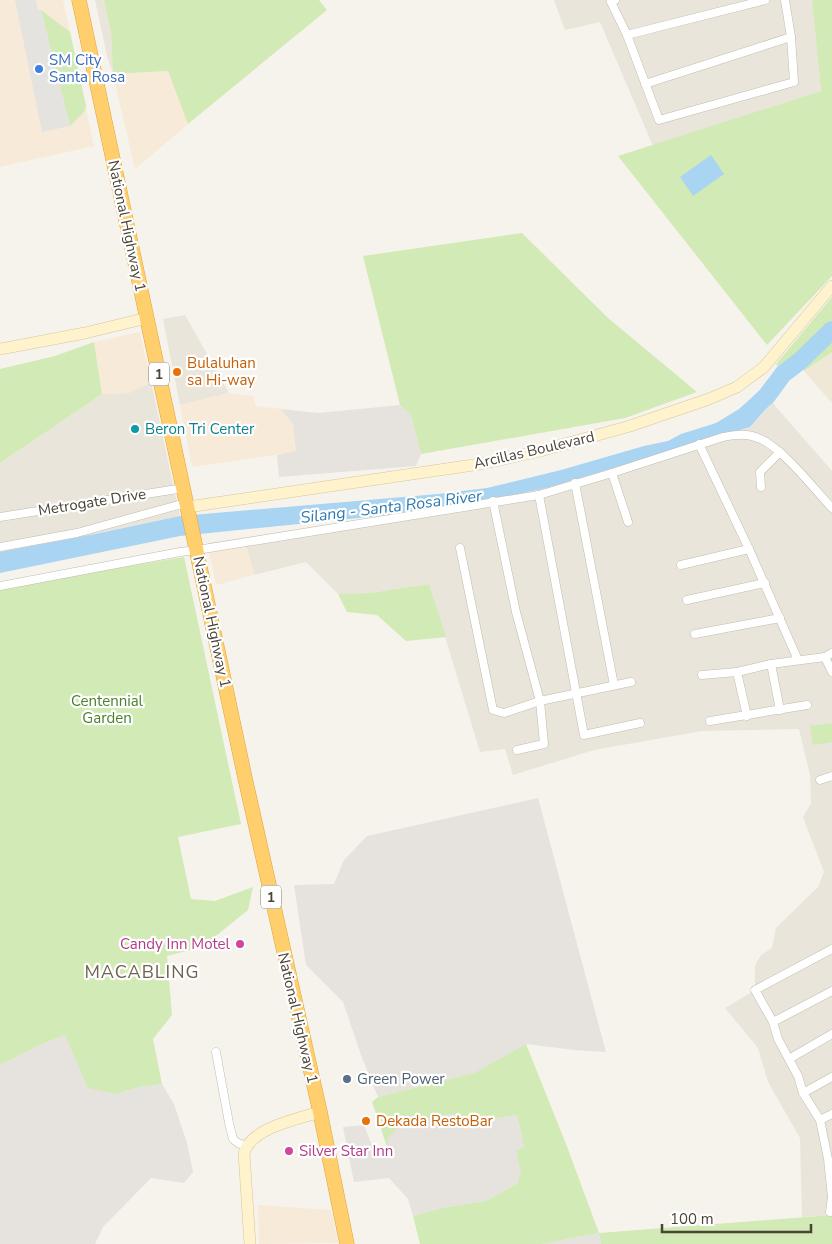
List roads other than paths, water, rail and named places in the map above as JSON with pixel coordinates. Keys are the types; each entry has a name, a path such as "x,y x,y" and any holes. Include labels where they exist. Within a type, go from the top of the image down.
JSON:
{"highway":[{"name":"National Highway 1","path":"78,0 247,788 320,1112 347,1244"}],"main road":[{"name":"Arcillas Boulevard","path":"185,499 480,464 540,451 639,423 709,400 737,387 764,367 832,286"},
{"path":"0,348 85,333 147,318"},
{"path":"250,1244 244,1153 246,1146 262,1132 320,1112"}],"street":[{"path":"616,0 611,2 627,35 659,120 794,82 791,37 785,0"},
{"path":"627,35 765,0"},
{"path":"645,84 791,37"},
{"path":"0,586 197,549 539,495 699,444 742,434 758,438 780,452 832,508"},
{"path":"699,444 765,583 798,660"},
{"path":"762,487 760,472 780,452"},
{"path":"612,473 628,522"},
{"path":"576,483 614,685"},
{"path":"539,495 584,735 640,723"},
{"path":"0,547 77,533 185,499"},
{"name":"Metrogate Drive","path":"0,517 185,499"},
{"path":"493,501 516,612 540,701 544,744 517,750"},
{"path":"460,548 492,710 504,713 540,701 630,682"},
{"path":"680,564 749,549"},
{"path":"687,600 765,583"},
{"path":"695,634 780,618"},
{"path":"702,675 737,672 771,664 825,657 832,652"},
{"path":"825,657 832,672"},
{"path":"771,664 780,710"},
{"path":"737,672 747,716"},
{"path":"710,721 807,705"},
{"path":"820,780 832,776"},
{"path":"830,1212 832,1197 830,1158 820,1120 803,1094 798,1076 778,1039 774,1022 755,990 832,949"},
{"path":"774,1022 832,991"},
{"path":"789,1059 832,1034"},
{"path":"216,1052 233,1139 246,1146"},
{"path":"803,1094 832,1077"},
{"path":"820,1120 832,1114"}],"water":[{"path":"711,155 724,174 693,196 680,177"},
{"path":"769,378 782,390 750,427 547,488 439,510 180,536 0,573 0,552 180,516 438,494 487,488 561,470 668,441 681,434 716,423 739,409 759,391"}],"waterway":[{"name":"Silang - Santa Rosa River","path":"760,402 767,396 783,374 800,361 832,330"}],"place":[{"name":"SM City Santa Rosa","path":"39,69"},
{"name":"Bulaluhan sa Hi-way","path":"177,372"},
{"name":"Beron Tri Center","path":"135,429"},
{"name":"Candy Inn Motel","path":"240,944"},
{"name":"Green Power","path":"347,1079"},
{"name":"Dekada RestoBar","path":"366,1121"},
{"name":"Silver Star Inn","path":"289,1151"}],"district":[{"name":"MACABLING","path":"142,972"}],"park label":[{"name":"Centennial Garden","path":"107,710"}]}
